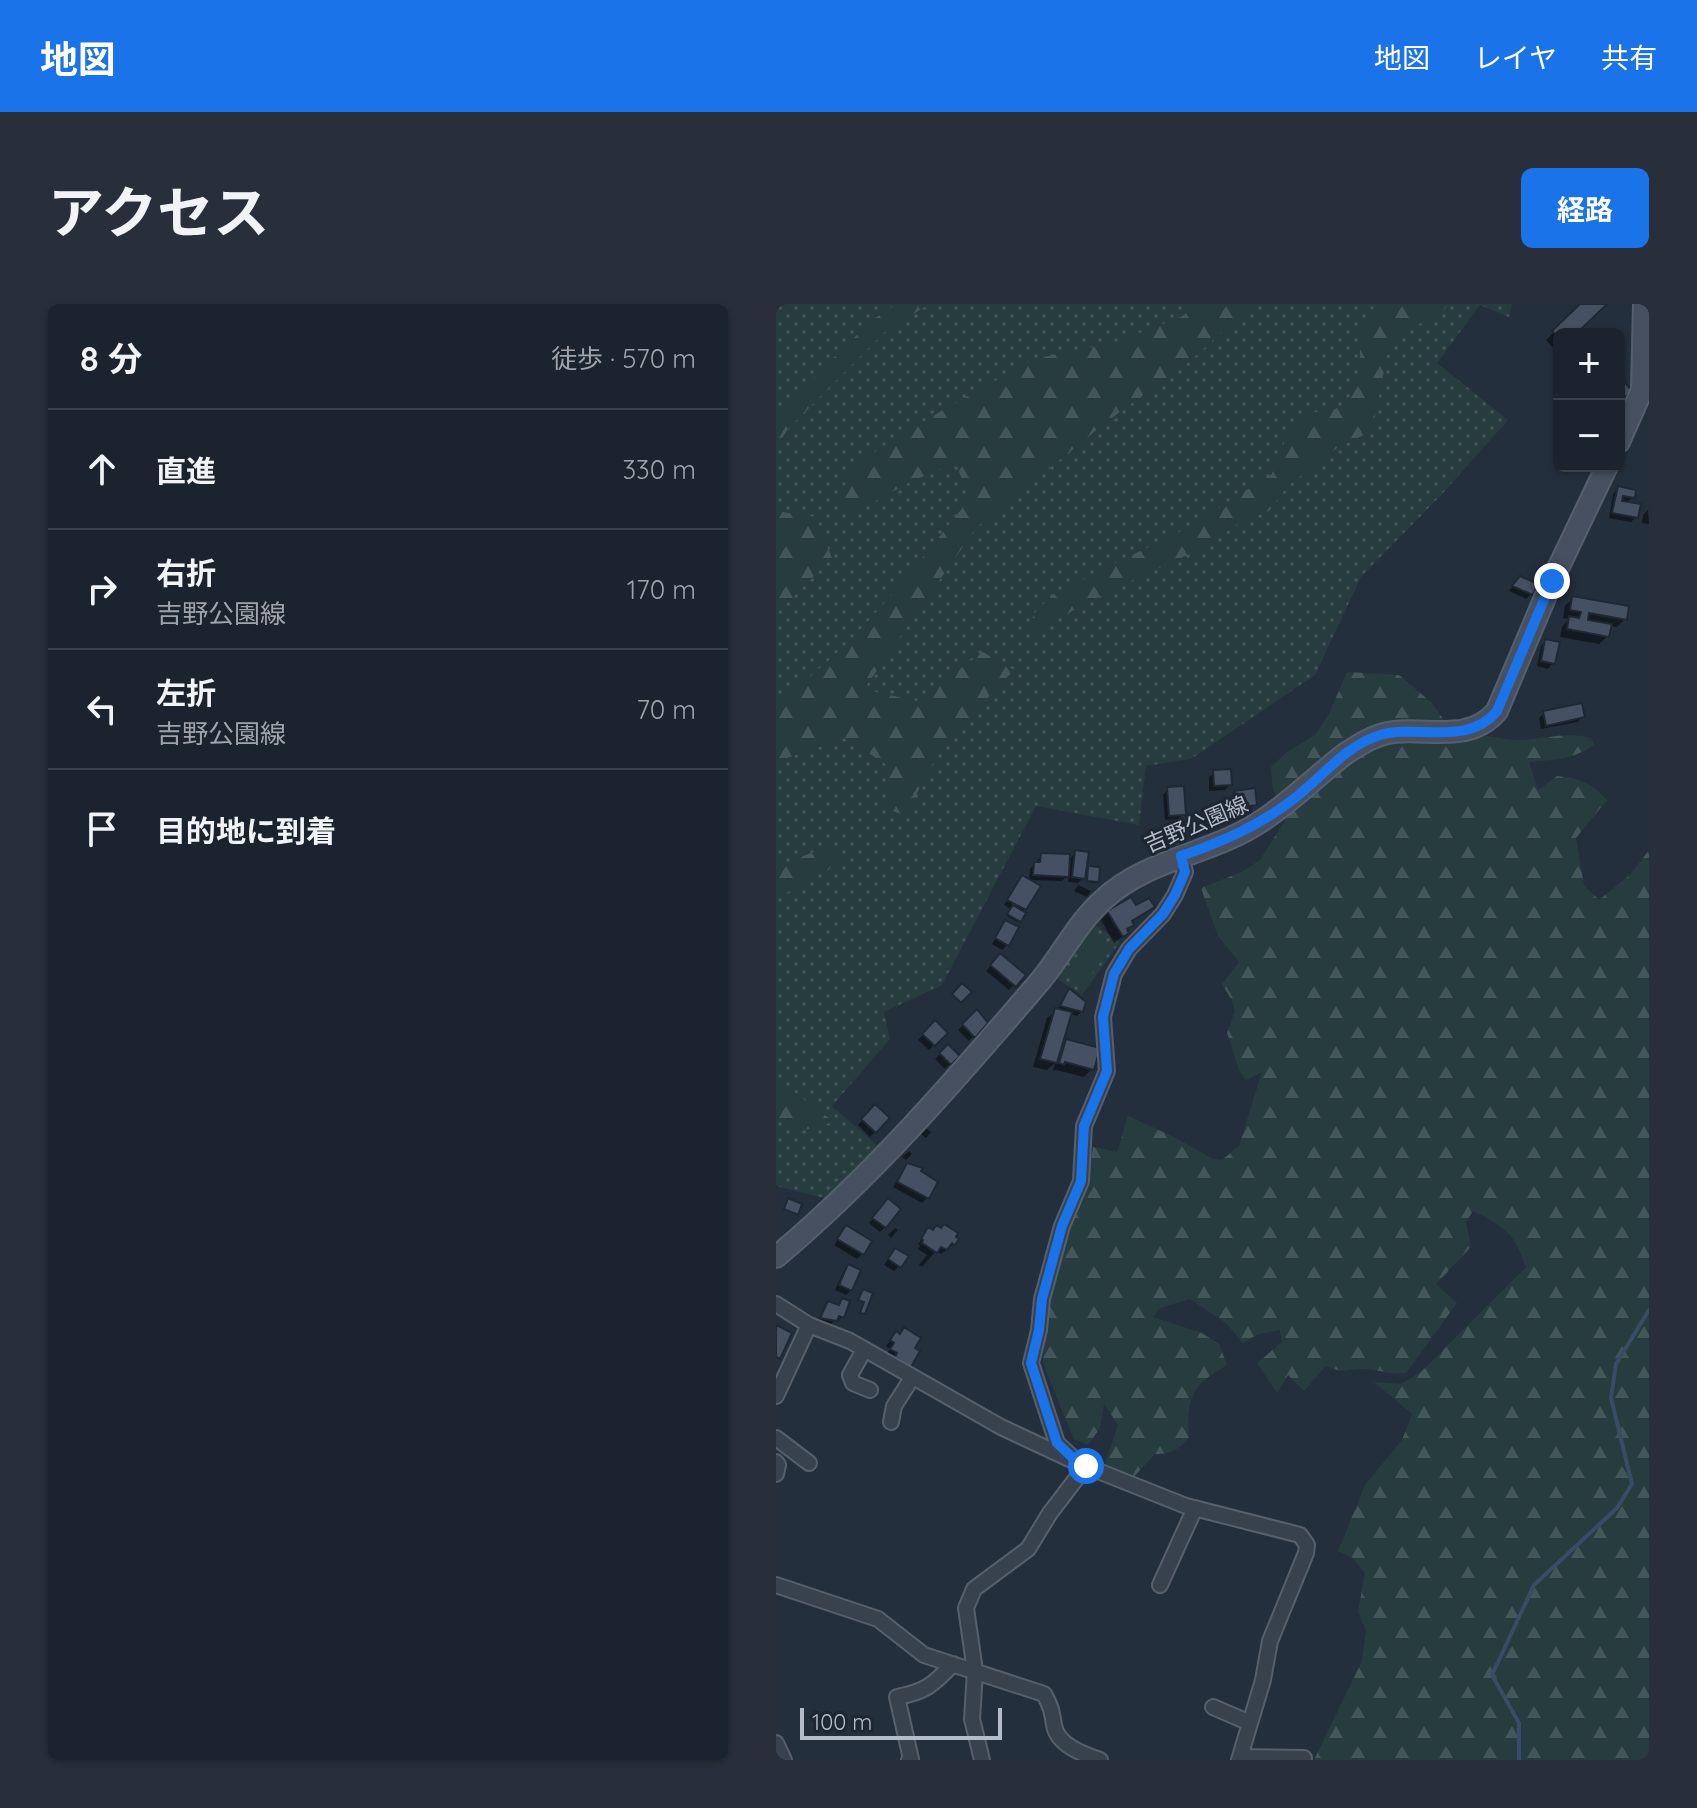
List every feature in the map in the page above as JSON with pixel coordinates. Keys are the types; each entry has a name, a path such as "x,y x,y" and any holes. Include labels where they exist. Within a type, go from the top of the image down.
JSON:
{"main road":[{"path":"1625,434 1643,410 1644,304"},
{"name":"吉野公園線","path":"776,1257 852,1187 957,1077 1041,981 1093,909 1122,885 1265,820 1345,755 1378,736 1396,732 1459,732 1475,728 1492,717 1604,472"}],"street":[{"path":"1082,1464 1057,1443 1031,1363 1042,1299 1062,1226 1081,1181 1084,1126 1107,1071 1103,1017 1114,974 1129,949 1163,914 1175,895 1185,872 1181,856"},
{"path":"776,1304 809,1325 864,1350 1001,1427 1082,1464 1195,1508 1300,1535 1307,1545 1270,1641 1263,1680 1240,1758 1304,1758"},
{"path":"776,1396 809,1325"},
{"path":"864,1350 850,1375 853,1383 870,1390"},
{"path":"891,1422 894,1406 912,1378"},
{"path":"776,1438 809,1463"},
{"path":"776,1462 776,1474"},
{"path":"982,1760 972,1719 975,1671 966,1608 974,1589 1028,1549 1082,1464"},
{"path":"1160,1585 1195,1508"},
{"path":"776,1585 878,1619 924,1655 1044,1694 1053,1710 1054,1729 1062,1741 1100,1760"},
{"path":"909,1760 897,1697 921,1692 953,1664"},
{"path":"1213,1707 1250,1723"},
{"path":"776,1743 784,1760"}],"green space":[{"path":"776,304 1512,304 1509,317 1480,305 1437,363 1508,420 1444,492 1361,577 1315,675 1191,759 1146,766 1139,825 1036,806 942,985 884,1012 890,1039 832,1106 879,1147 828,1199 776,1186"},
{"path":"896,304 930,304 888,329 789,428 776,446 776,415 871,321"},
{"path":"1198,304 1253,304 1190,361 1109,420 976,528 864,689 916,701 983,652 1014,670 944,744 905,815 886,809 887,765 845,738 776,762 776,701 830,660 855,635 969,500 956,463 912,481 852,514 838,497 858,462 1034,359 1113,343 1181,317"},
{"path":"1378,304 1449,304 1443,311 1407,331 1387,356 1374,421 1366,434 1337,448 1288,486 1269,511 1241,522 1203,548 1060,617 1032,644 1029,625 1036,611 1055,593 1183,530 1272,474 1284,444 1301,418 1313,412 1338,408 1350,396 1359,372 1364,325"},
{"path":"776,511 816,517 832,558 776,614"},
{"path":"1347,672 1399,675 1432,703 1443,719 1465,738 1488,736 1521,740 1574,735 1591,738 1594,745 1577,754 1529,762 1538,790 1557,776 1565,777 1590,785 1607,800 1576,838 1584,885 1599,900 1631,874 1649,850 1649,1760 1314,1760 1362,1661 1366,1631 1358,1612 1365,1573 1353,1558 1338,1551 1365,1485 1402,1440 1412,1414 1374,1382 1401,1384 1421,1372 1526,1267 1513,1239 1494,1222 1473,1211 1466,1222 1471,1247 1436,1284 1457,1303 1406,1373 1365,1369 1340,1371 1326,1366 1304,1391 1288,1375 1277,1393 1257,1363 1282,1342 1280,1330 1258,1334 1243,1343 1226,1323 1190,1299 1160,1308 1153,1317 1202,1333 1219,1344 1227,1365 1206,1379 1194,1394 1190,1402 1189,1438 1174,1450 1155,1454 1131,1480 1103,1470 1118,1425 1104,1404 1100,1428 1088,1445 1074,1439 1046,1371 1040,1349 1048,1322 1048,1282 1090,1165 1093,1147 1117,1152 1128,1116 1213,1159 1222,1160 1239,1146 1262,1072 1246,1080 1239,1070 1227,1033 1235,1011 1222,984 1239,962 1218,936 1201,888 1242,872 1260,860 1290,813 1273,790 1271,767 1287,752 1315,735 1329,714"},
{"path":"833,844 841,861 776,899 776,867"},
{"path":"1093,924 1120,942 1082,995 1055,977"},
{"path":"1093,933 1112,946 1084,985 1066,972"},
{"path":"776,1078 834,1122 801,1131 776,1117"}],"building":[{"path":"1580,304 1607,304 1582,328 1555,328"},
{"path":"1625,382 1632,391 1625,397"},
{"path":"1618,486 1636,490 1635,498 1623,496 1622,501 1641,504 1638,518 1612,513"},
{"path":"1520,576 1538,584 1533,595 1512,586"},
{"path":"1572,596 1629,606 1627,620 1589,613 1588,620 1612,624 1609,637 1567,629 1569,616 1579,618 1581,612 1570,610"},
{"path":"1545,639 1560,642 1555,664 1541,661"},
{"path":"1582,703 1585,717 1546,726 1543,711"},
{"path":"1231,769 1232,785 1214,786 1213,770"},
{"path":"1184,786 1186,815 1169,816 1167,787"},
{"path":"1255,788 1257,805 1237,808 1234,791"},
{"path":"1179,829 1185,843 1159,852 1154,839"},
{"path":"1075,850 1089,852 1085,879 1072,877"},
{"path":"1041,853 1070,854 1069,877 1033,875 1034,862 1040,862"},
{"path":"1088,866 1100,867 1099,882 1087,881"},
{"path":"1022,875 1041,886 1026,910 1007,900"},
{"path":"1131,897 1136,905 1149,898 1155,907 1132,921 1134,925 1127,929 1129,933 1123,937 1107,911"},
{"path":"1013,905 1026,913 1021,922 1007,914"},
{"path":"1005,920 1019,927 1009,946 995,938"},
{"path":"1000,953 1026,975 1016,987 990,965"},
{"path":"962,983 972,992 961,1003 952,994"},
{"path":"1069,988 1086,1002 1083,1012 1060,1006"},
{"path":"1055,1008 1072,1012 1057,1063 1040,1059"},
{"path":"977,1009 988,1023 975,1038 962,1024"},
{"path":"935,1020 948,1033 935,1046 922,1034"},
{"path":"1066,1039 1100,1048 1094,1070 1059,1063"},
{"path":"948,1044 960,1056 951,1065 939,1053"},
{"path":"875,1104 890,1118 876,1133 861,1119"},
{"path":"907,1163 923,1168 921,1171 938,1182 929,1199 897,1182"},
{"path":"788,1198 802,1204 798,1215 784,1209"},
{"path":"888,1198 901,1209 886,1228 872,1218"},
{"path":"944,1224 958,1233 956,1237 959,1239 947,1250 941,1247 937,1253 921,1239 928,1227 933,1230 936,1225 941,1228"},
{"path":"846,1225 872,1241 864,1255 837,1239"},
{"path":"895,1248 909,1256 901,1268 888,1259"},
{"path":"848,1264 861,1270 852,1291 839,1285"},
{"path":"863,1289 873,1293 865,1314 860,1313 864,1302 858,1300"},
{"path":"842,1298 850,1301 844,1318 839,1316 837,1321 820,1318 828,1301 839,1305"},
{"path":"776,1325 792,1333 780,1359 776,1357"},
{"path":"904,1327 921,1338 915,1348 920,1351 911,1367 895,1357 897,1353 890,1349 894,1343 890,1340 896,1331 900,1334"}],"waterway":[{"path":"1519,1760 1519,1723 1492,1675 1534,1585 1617,1508 1632,1484 1611,1398 1616,1364 1649,1310"}],"route":[{"path":"1086,1466 1078,1463 1057,1443 1031,1363 1042,1299 1062,1226 1081,1181 1084,1126 1107,1071 1103,1017 1114,974 1129,949 1163,914 1175,895 1185,872 1181,856 1228,839 1265,820 1345,755 1378,736 1396,732 1459,732 1475,728 1492,717 1552,581"}]}
